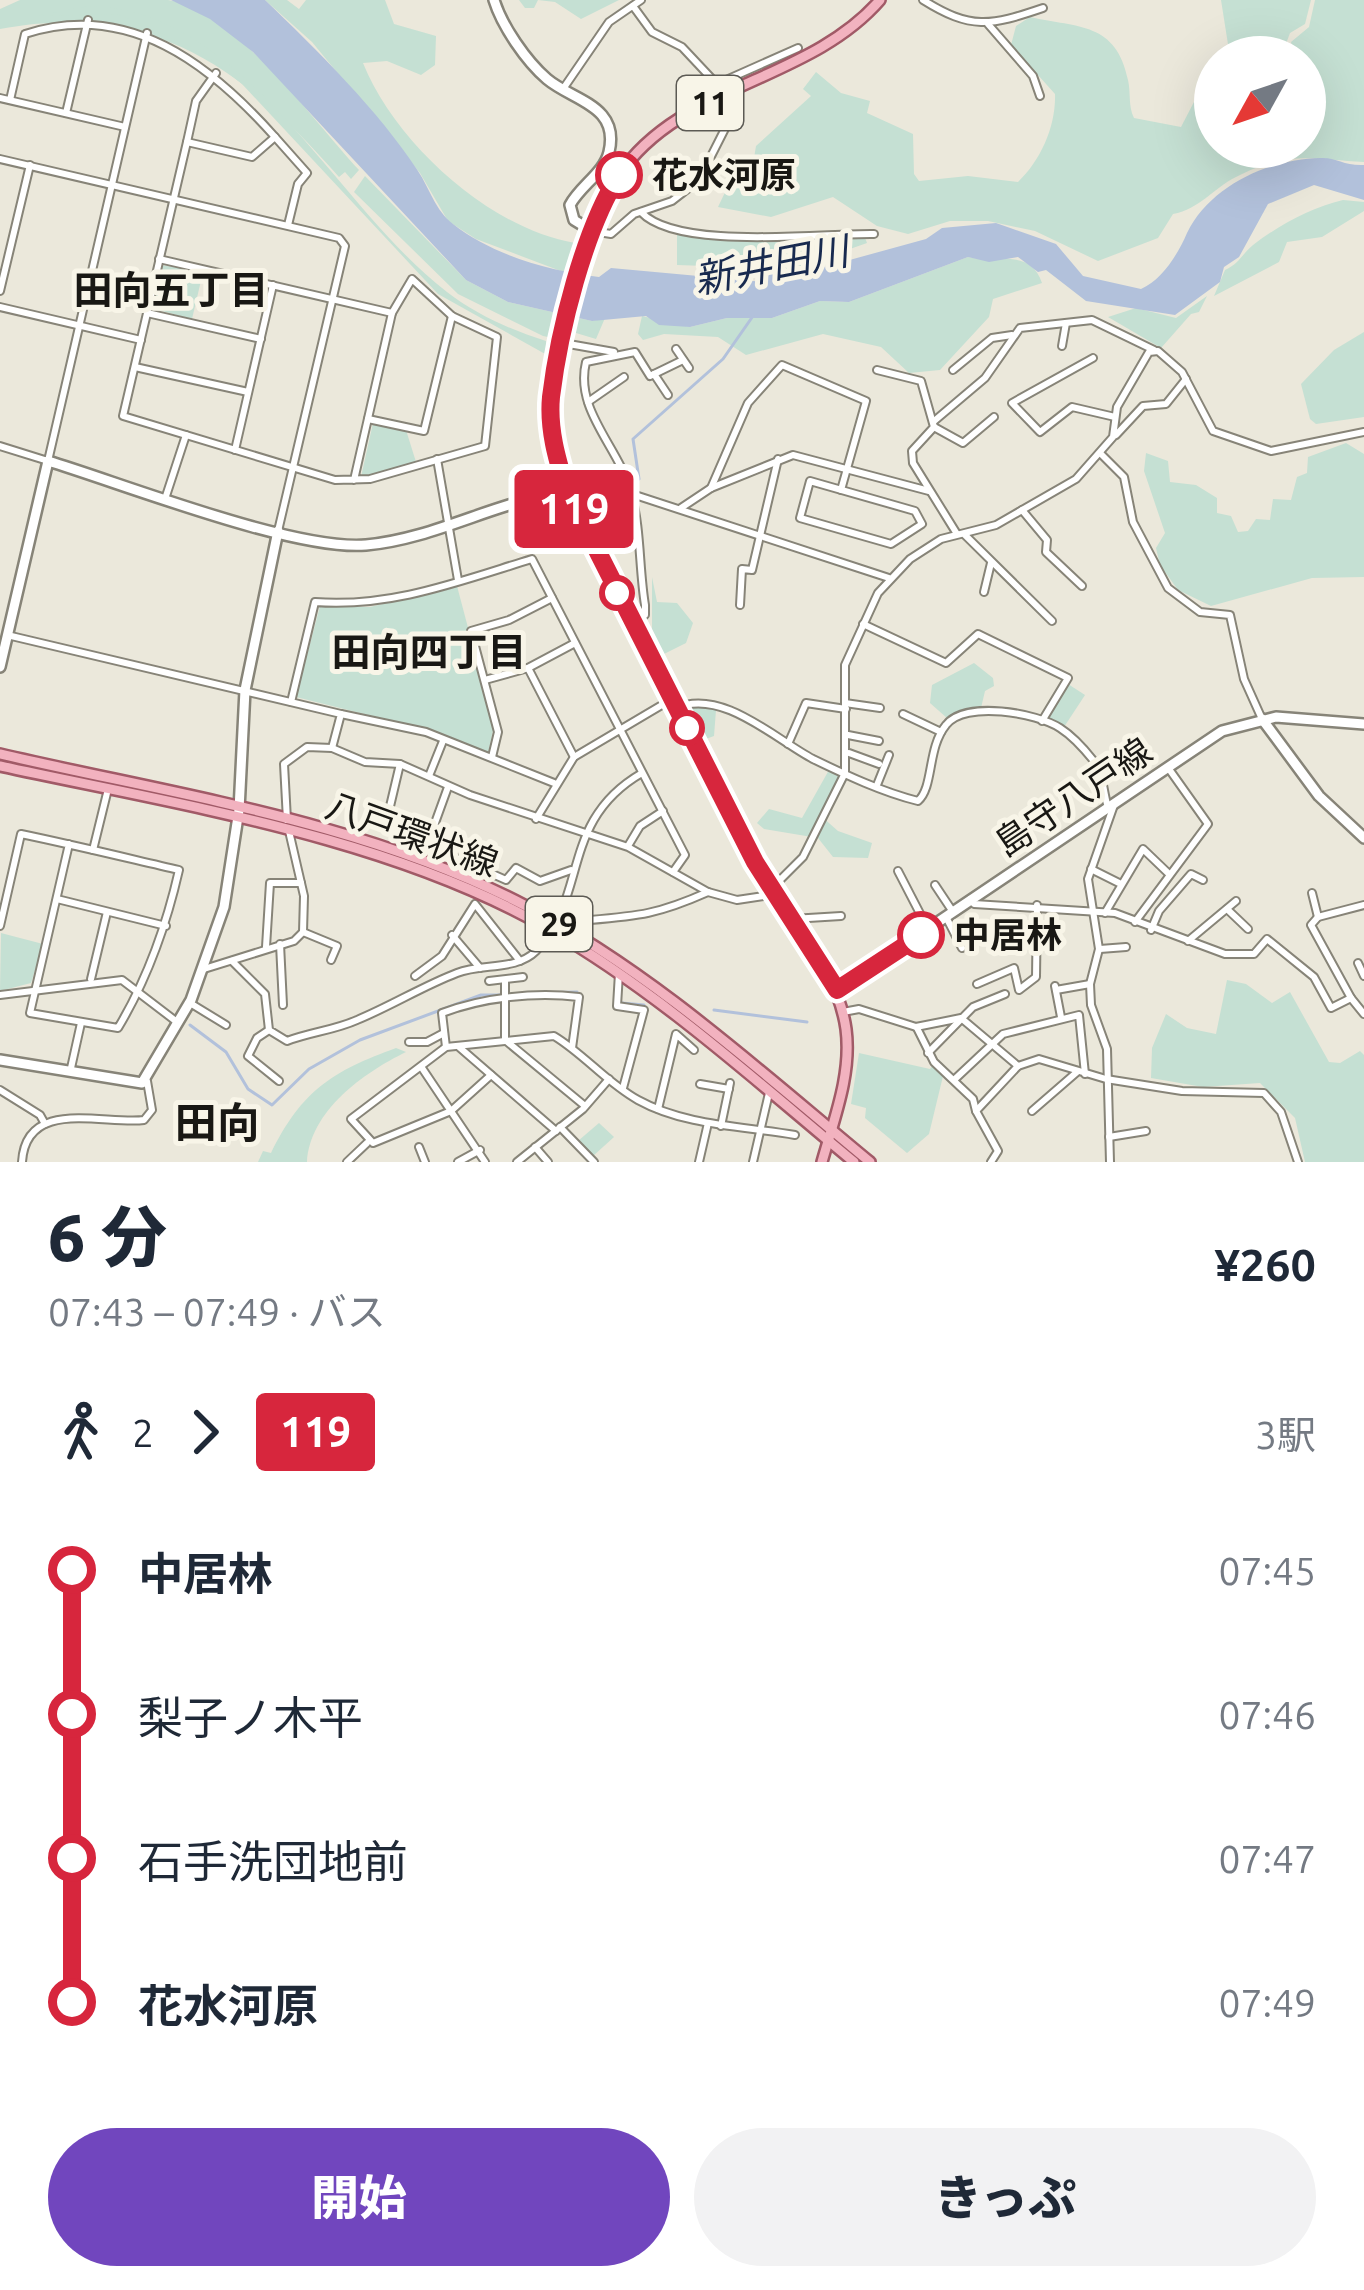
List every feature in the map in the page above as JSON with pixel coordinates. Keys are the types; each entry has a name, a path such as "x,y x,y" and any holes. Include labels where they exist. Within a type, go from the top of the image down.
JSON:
{"main road":[{"name":"11","path":"822,1162 846,1074 843,1012 837,990 772,891 566,489 553,445 551,398 592,231 610,188 638,152 674,121 835,42 880,0"},
{"name":"八戸環状線","path":"0,754 238,815"},
{"name":"八戸環状線","path":"0,766 288,825 430,872 552,926 652,986 830,1135 854,1162"},
{"name":"八戸環状線","path":"552,926 619,973 769,1094 870,1162"}],"street":[{"path":"494,0 536,67 596,107 609,134 605,162 570,205 574,220 592,231 611,234 700,180 736,107 721,110 717,99"},
{"path":"563,89 609,22 641,0"},
{"path":"923,0 963,22 988,24 1043,8"},
{"path":"633,6 652,32 682,47 713,80 726,80 798,48"},
{"path":"66,113 88,20"},
{"path":"10,100 26,34 49,25 88,20 147,33 216,73 307,173 298,184 288,225"},
{"path":"988,24 1033,76 1040,96"},
{"path":"0,667 147,33"},
{"path":"216,73 196,100 123,416 293,468 354,480 485,446 497,337 452,316 412,280 397,297 392,313 354,480"},
{"path":"0,98 125,127"},
{"path":"187,142 253,157 275,137"},
{"path":"0,159 288,225 339,238 345,246 245,690 238,815 224,907 204,970 147,1081 152,1110 144,1120 88,1116 45,1124 30,1136 22,1162"},
{"path":"0,291 30,165"},
{"path":"641,212 658,225 685,231 800,238 874,234"},
{"path":"160,259 392,313"},
{"path":"235,450 274,285"},
{"path":"0,307 141,340"},
{"path":"147,313 261,339"},
{"path":"368,419 424,431 452,316"},
{"path":"953,370 992,338 1012,335 1029,325 1096,321 1154,350 1186,380 1213,431 1271,451 1364,432"},
{"path":"1062,346 1066,322"},
{"path":"1012,335 986,378 933,424 911,456 960,534 1052,621"},
{"path":"564,338 614,352 635,352 650,376 683,360"},
{"path":"676,349 689,368"},
{"path":"1113,437 1115,417 1143,358 1154,350"},
{"path":"614,352 586,362 588,402 632,494 645,605 644,615 632,623"},
{"path":"1093,358 1012,403 1040,432 1067,408 1115,417"},
{"path":"711,488 748,404 782,364 866,401 841,490"},
{"path":"134,367 248,392"},
{"path":"877,370 921,381 933,424 963,443 994,417"},
{"path":"654,374 668,395"},
{"path":"588,402 624,377"},
{"path":"303,932 284,764 307,747 332,748 365,762 400,764 536,819 628,847 707,892 751,901 772,891 802,857 845,773 849,753 845,665 889,578 918,553 960,534 996,525 1066,486 1143,406 1166,404 1186,380"},
{"path":"166,496 186,435"},
{"path":"0,446 326,544 367,545 566,489 632,494 889,578"},
{"path":"1101,454 1124,476 1133,522 1168,588 1200,612 1230,615 1244,679 1262,718 1319,796 1364,838"},
{"path":"681,508 711,488 778,459 802,456 929,491"},
{"path":"437,459 458,582"},
{"path":"740,605 742,569 752,570 778,459"},
{"path":"810,481 914,511 922,524 906,535 891,544 800,518 810,481"},
{"path":"1022,510 1047,540 1046,553 1082,586"},
{"path":"906,535 918,553"},
{"path":"292,702 315,602 374,603 532,559 685,855 673,872"},
{"path":"984,592 991,563"},
{"path":"491,758 498,733 471,631 509,620 552,598"},
{"path":"863,624 946,663 978,634 1028,656 1068,678 1042,721"},
{"path":"8,635 444,739 554,783"},
{"path":"484,680 528,668 575,643"},
{"path":"528,668 574,757"},
{"path":"788,744 806,703 880,708"},
{"path":"536,819 574,757 619,727 674,704 724,709 845,773 923,799 929,758 954,717 990,711 1059,727 1096,763 1111,802 1088,879 1100,949 1090,984 1107,1049 1110,1162"},
{"path":"332,748 341,713"},
{"path":"902,714 941,732"},
{"name":"島守八戸線","path":"837,990 1222,731 1262,718 1364,724"},
{"path":"848,735 879,741"},
{"path":"429,776 444,739"},
{"path":"849,753 879,764"},
{"path":"877,786 889,755"},
{"path":"387,819 400,764"},
{"path":"1135,922 1208,824 1166,766"},
{"path":"269,1030 287,1041 326,1024 353,1022 452,975 520,961 539,948 562,904 586,832 604,802 642,773"},
{"path":"448,786 427,845 506,880 516,868 540,881 571,870"},
{"path":"93,850 108,789"},
{"path":"628,847 640,826 663,811"},
{"path":"0,926 21,834 69,844 179,870 166,926 140,991 118,1028 30,1013 69,844"},
{"path":"1105,913 1143,849 1168,873"},
{"path":"1091,868 1119,883"},
{"path":"898,871 928,929"},
{"path":"1151,930 1159,911 1191,874 1203,880"},
{"path":"266,947 270,883 301,883"},
{"path":"935,885 962,948"},
{"path":"562,904 578,921 646,916 669,912 707,892"},
{"path":"1312,893 1318,917"},
{"path":"57,899 166,926"},
{"path":"970,899 974,904 1105,913 1236,956 1254,954 1267,939 1314,977 1331,1008 1351,998"},
{"path":"1188,941 1237,901"},
{"path":"415,976 442,956 475,904 520,961"},
{"path":"977,984 1014,968 1019,990 1030,985 1036,977 1037,905"},
{"path":"1363,1009 1351,998 1311,925 1318,917 1364,905"},
{"path":"1227,909 1248,929"},
{"path":"91,980 107,912"},
{"path":"791,919 842,916"},
{"path":"204,970 303,932 337,946 331,961"},
{"path":"452,935 480,968"},
{"path":"280,944 283,1006"},
{"path":"1100,949 1126,947"},
{"path":"232,961 265,994 269,1030"},
{"path":"1358,963 1364,976"},
{"path":"619,973 616,1006 644,1010 622,1089"},
{"path":"489,981 523,977"},
{"path":"0,994 37,986 122,980 179,1025"},
{"path":"505,980 506,1040"},
{"path":"1060,1017 1056,988 1090,984"},
{"path":"446,1047 442,1013 482,1000 545,993 579,997 572,1048"},
{"path":"843,1012 859,1009 916,1027 961,1018 1005,994"},
{"path":"190,1003 226,1025"},
{"path":"955,1078 989,1042 1079,1015 1081,1073"},
{"path":"961,1018 1018,1066"},
{"path":"928,1053 961,1018"},
{"path":"71,1068 81,1023"},
{"path":"916,1027 928,1053 974,1099 998,1151 991,1162"},
{"path":"269,1030 260,1034 248,1056 279,1081"},
{"path":"409,1042 428,1042 444,1033"},
{"path":"658,1109 676,1034 694,1050"},
{"path":"367,1143 352,1115 446,1047 554,1036 622,1089 658,1109 708,1124 795,1135"},
{"path":"506,1040 585,1106"},
{"path":"458,1046 594,1162"},
{"path":"0,1060 147,1081"},
{"path":"976,1111 1018,1066 1045,1060 1106,1079 1182,1091 1264,1093 1281,1112 1298,1162"},
{"path":"422,1068 485,1162"},
{"path":"1032,1111 1081,1073"},
{"path":"347,1162 367,1143 451,1111 491,1075"},
{"path":"518,1162 585,1106 609,1079"},
{"path":"700,1084 729,1086 721,1126"},
{"path":"0,1090 40,1115 45,1124"},
{"path":"753,1162 769,1094"},
{"path":"699,1162 708,1124"},
{"path":"1109,1137 1145,1131"},
{"path":"418,1147 425,1162"},
{"path":"535,1147 548,1162"},
{"path":"458,1162 480,1150"}],"green space":[{"path":"20,0 168,0 194,8 220,24 272,71 359,170 351,179 345,172 339,177 268,105 231,76 192,52 150,35 105,25 55,23 0,29 0,9"},
{"path":"265,0 287,0 299,9 306,0 385,0 394,24 436,36 435,65 421,75 387,61 363,63 378,93 422,151 479,201 543,235 575,243 566,273 476,239 448,221 420,173 312,42"},
{"path":"519,0 538,0 534,8 525,8"},
{"path":"538,0 619,0 581,19 555,2"},
{"path":"1221,0 1311,0 1305,24 1289,36 1227,36"},
{"path":"1315,0 1364,0 1364,162 1326,160 1326,36 1298,36 1309,27"},
{"path":"89,6 145,16 196,40 285,118 406,255 447,292 507,327 546,341 547,355 438,294 242,84 199,50 117,14 35,16"},
{"path":"1030,17 1079,26 1105,37 1122,61 1134,118 1181,127 1194,102 1194,168 1255,168 1173,214 1158,238 1098,261 1035,231 988,221 950,221 908,234 877,226 833,197 771,217 718,207 729,184 752,170 756,146 811,96 803,89 816,72 841,93 870,101 867,113 913,134 914,174 919,181 968,176 1018,182 1045,142 1055,106 1055,94 1011,45 1016,26"},
{"path":"365,176 466,280 508,302 592,321 605,318 596,339 556,327 553,338 543,336 458,294 354,192"},
{"path":"1343,200 1364,202 1364,211 1322,237 1287,242 1279,262 1214,296 1225,270 1253,245 1296,218"},
{"path":"677,233 800,241 864,235 867,243 793,269 677,265"},
{"path":"968,257 1021,261 1037,272 1042,283 993,299 989,317 940,370 909,373 881,347 823,334 746,355 718,337 664,334 643,340 638,334 642,316 690,327 727,318 772,318 820,301 849,302"},
{"path":"161,265 203,272 192,319 151,308"},
{"path":"1207,296 1199,312 1191,314 1161,348 1108,317 1136,308 1176,318"},
{"path":"1364,332 1364,417 1316,424 1310,419 1301,384 1334,350"},
{"path":"373,423 406,430 416,462 361,477"},
{"path":"1346,443 1364,454 1364,577 1312,578 1211,606 1178,590 1160,565 1156,548 1165,533 1144,471 1146,453 1168,461 1170,482 1196,485 1217,498 1217,513 1231,516 1238,532 1248,531 1256,519 1270,520 1273,499 1291,500 1297,477 1307,473 1308,457"},
{"path":"652,577 657,602 677,603 693,623 686,643 662,655 652,634"},
{"path":"457,586 494,726 488,753 428,730 296,697 320,606 370,607"},
{"path":"974,663 993,678 994,686 985,691 981,708 947,718 930,703 932,685"},
{"path":"1068,684 1085,695 1064,727 1047,719"},
{"path":"693,706 716,710 714,736 703,740 690,712"},
{"path":"829,770 841,775 821,816 838,831 872,843 868,858 833,857 818,838 764,829 757,823 769,809 802,818"},
{"path":"1,933 43,944 31,983 0,991"},
{"path":"1227,980 1246,984 1272,1003 1290,992 1329,1062 1340,1063 1360,1051 1364,1055 1364,1162 1305,1162 1295,1118 1260,1083 1203,1087 1151,1078 1152,1048 1166,1014 1187,1028 1216,1034"},
{"path":"396,1048 406,1052 373,1071 328,1110 310,1143 307,1162 258,1162 263,1151 271,1153 295,1113 322,1086 354,1065"},
{"path":"859,1053 930,1069 933,1065 944,1072 929,1134 907,1153 865,1118 866,1108 851,1104"},
{"path":"599,1123 614,1137 593,1156 578,1141"}],"water":[{"path":"171,0 265,0 385,126 453,224 503,253 599,277 611,268 764,282 773,269 778,276 795,275 926,239 942,228 996,223 1056,244 1083,276 1141,289 1168,265 1210,202 1262,170 1326,168 1326,159 1364,165 1364,200 1314,185 1268,204 1239,257 1224,267 1220,282 1175,315 1086,301 1046,270 1038,272 1018,257 989,262 968,257 849,302 820,301 772,318 727,318 690,327 659,325 646,316 592,321 508,302 466,280 253,52 210,19"}],"waterway":[{"path":"639,479 633,439 723,359 753,316"},
{"path":"532,993 577,992"},
{"path":"190,1025 226,1052 248,1089 272,1105 309,1069 360,1040 481,995 504,995"},
{"path":"622,1003 644,1005"},
{"path":"714,1010 807,1022"}],"bus line":[{"name":"119","path":"619,175 600,209 586,251 551,398 553,445 566,489 755,862 837,990 921,935"}],"place":[{"name":"花水河原","path":"619,175"},
{"name":"中居林","path":"921,935"}],"district":[{"name":"田向五丁目","path":"171,290"},
{"name":"田向四丁目","path":"429,652"},
{"name":"田向","path":"217,1123"}],"water label":[{"name":"新井田川","path":"771,265"}]}
